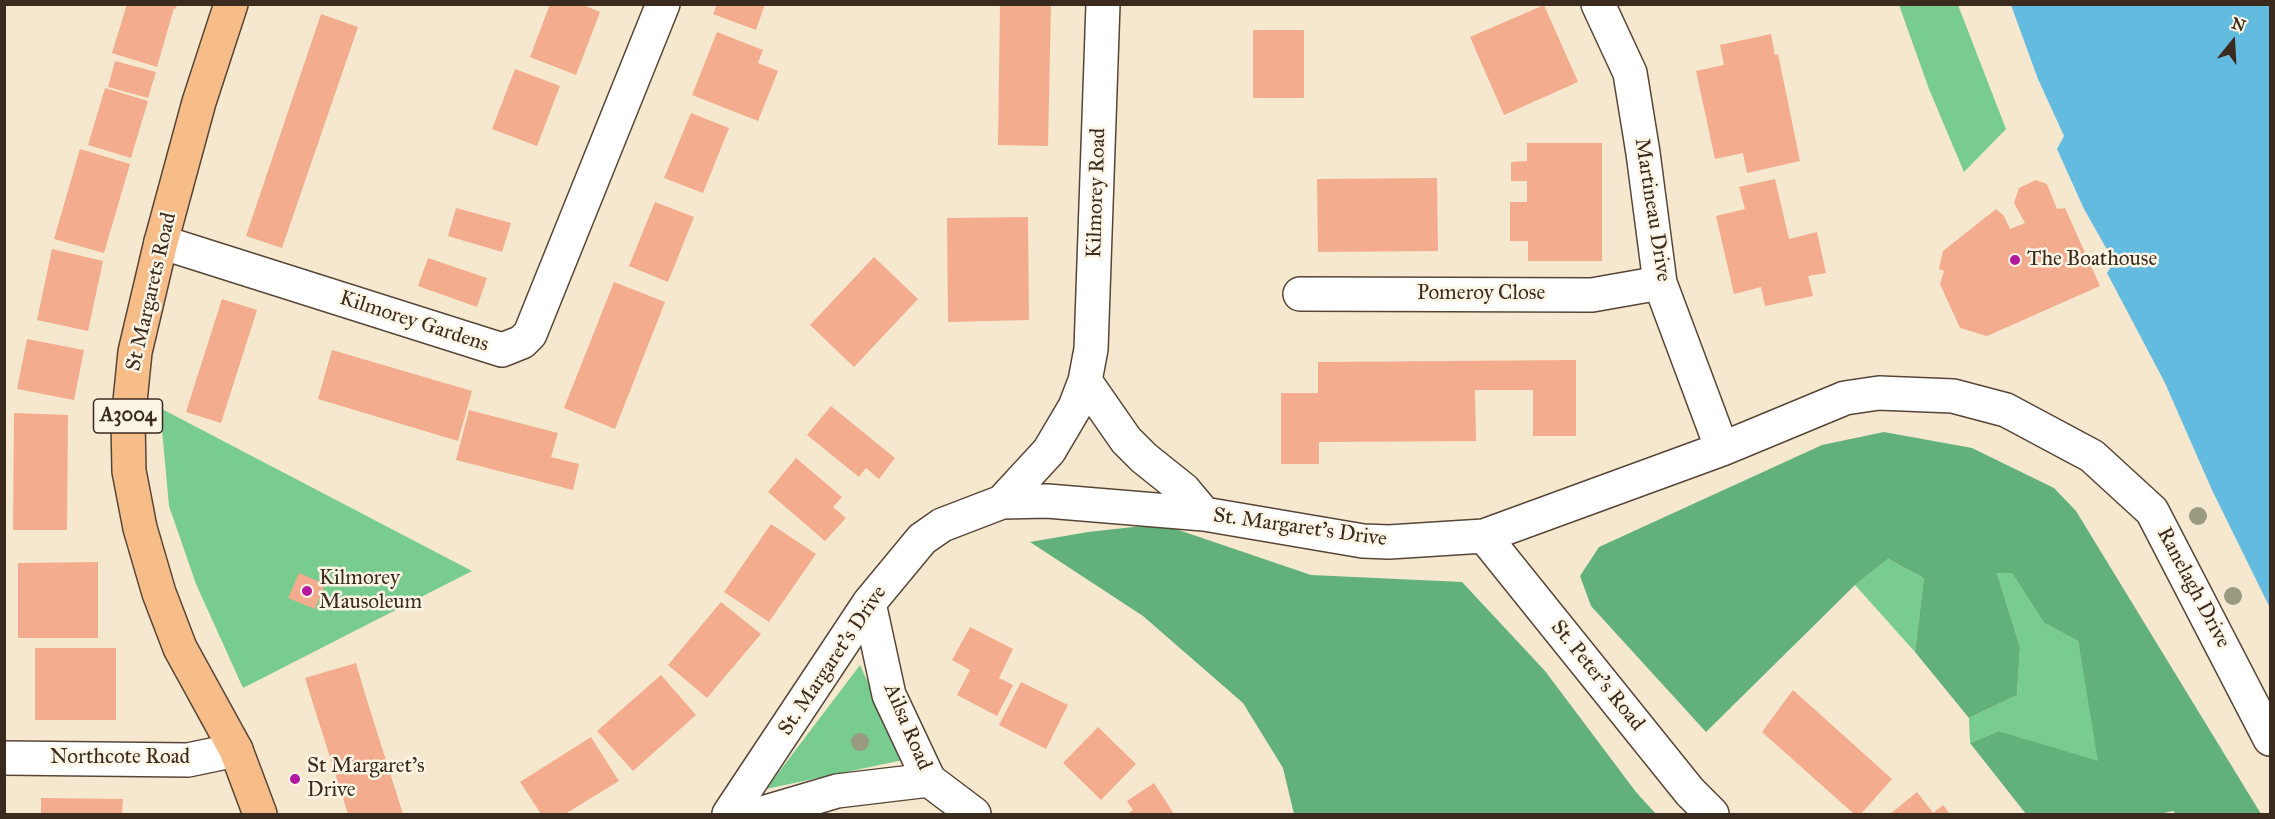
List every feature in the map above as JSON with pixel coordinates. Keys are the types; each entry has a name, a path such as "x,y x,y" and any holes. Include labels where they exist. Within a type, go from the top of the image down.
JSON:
{"main road":[{"name":"St Margarets Road","path":"231,4 199,102 161,242 135,352 128,421 129,471 140,528 163,604 180,648 236,750 260,814"}],"street":[{"name":"Kilmorey Gardens","path":"161,242 502,350 522,342 530,334 663,4"},
{"name":"Kilmorey Road","path":"1002,501 1049,451 1075,407 1085,381 1091,349 1103,4"},
{"name":"Martineau Drive","path":"1598,4 1630,73 1660,283 1722,449"},
{"name":"Pomeroy Close","path":"1300,294 1592,295 1660,283"},
{"path":"1085,381 1126,440 1144,458 1184,490 1204,514"},
{"name":"St. Margaret's Drive","path":"729,814 869,603 922,539 942,525 1002,501 1047,501 1204,514 1363,541 1389,542 1484,536 1722,449 1845,398 1879,393 1924,393 1953,396 2006,410 2092,456"},
{"name":"Ranelagh Drive","path":"2092,456 2152,511 2271,739"},
{"name":"St. Peter's Road","path":"1484,536 1690,792 1712,814"},
{"name":"Ailsa Road","path":"869,603 890,694 929,780 974,814"},
{"name":"Northcote Road","path":"4,758 188,760 236,750"},
{"name":"Ailsa Road","path":"759,814 837,791 929,780"}],"green space":[{"path":"1899,5 1958,5 2006,129 1964,172 1929,89"},
{"name":"Kilmorey Mausoleum","path":"160,408 472,571 243,688 196,584 169,506"},
{"path":"1884,432 1972,448 2054,488 2076,511 2261,814 2176,814 2173,811 2159,814 2026,814 1970,743 1999,731 2098,761 2078,641 2044,623 2012,573 1997,573 2020,647 2017,695 1969,718 1915,652 1924,578 1888,559 1855,585 1706,732 1591,606 1580,576 1599,547 1822,445"},
{"path":"1161,524 1311,575 1462,582 1545,671 1636,792 1656,814 1294,814 1283,768 1243,703 1143,616 1030,542 1088,532"},
{"path":"1888,559 1924,578 1915,652 1855,585"},
{"path":"1997,573 2012,573 2044,623 2078,641 2099,762 1999,731 1970,743 1969,718 2017,695 2020,647"},
{"path":"860,665 903,760 766,789"}],"water":[{"path":"2011,5 2270,5 2270,608 2212,490 2165,383 2107,273 2114,262 2084,209 2057,149 2064,136 2038,79"}],"building":[{"path":"127,4 177,4 157,67 112,53"},
{"path":"550,4 581,4 600,12 576,75 530,57"},
{"path":"717,4 765,4 756,30 713,14"},
{"path":"1000,4 1051,4 1048,146 998,145"},
{"path":"1544,5 1578,82 1504,115 1470,37"},
{"path":"321,14 358,27 282,248 246,236"},
{"path":"1253,30 1304,30 1304,98 1253,98"},
{"path":"717,32 763,50 758,63 778,71 758,121 692,95"},
{"path":"1771,34 1775,55 1778,54 1800,161 1747,173 1743,153 1715,159 1696,71 1724,65 1720,45"},
{"path":"115,61 156,72 148,98 108,87"},
{"path":"515,69 560,86 537,146 492,129"},
{"path":"105,88 148,101 131,158 88,145"},
{"path":"691,113 729,128 703,193 664,178"},
{"path":"1527,143 1602,143 1602,261 1528,261 1528,241 1510,241 1510,202 1527,202 1527,181 1511,181 1511,162 1527,161"},
{"path":"80,149 130,164 104,253 54,239"},
{"path":"1437,178 1438,251 1318,252 1317,179"},
{"path":"1775,179 1789,239 1817,232 1826,273 1808,276 1813,296 1765,306 1761,287 1734,294 1716,216 1745,209 1739,187"},
{"name":"The Boathouse","path":"2036,180 2047,184 2057,209 2065,208 2100,286 1987,336 1960,328 1940,284 1944,271 1939,269 1943,251 1996,209 2004,216 2010,229 2025,223 2014,203 2019,188"},
{"path":"655,202 694,217 668,282 629,266"},
{"path":"456,208 511,223 502,252 448,236"},
{"path":"1028,217 1029,320 948,322 947,218"},
{"path":"52,249 103,261 88,331 37,320"},
{"path":"874,257 918,299 854,367 810,325"},
{"path":"428,258 487,278 477,307 418,286"},
{"path":"614,282 665,302 615,429 564,408"},
{"path":"222,299 257,310 221,423 186,412"},
{"path":"27,339 84,350 74,400 17,389"},
{"path":"332,350 472,391 458,441 318,399"},
{"path":"1576,360 1576,436 1533,436 1533,390 1475,390 1476,441 1319,442 1319,464 1281,464 1281,393 1318,393 1318,362"},
{"path":"831,406 895,458 879,479 866,468 859,477 807,435"},
{"path":"469,410 558,433 551,457 579,464 573,490 456,460"},
{"path":"14,413 68,415 67,530 13,530"},
{"path":"796,458 842,497 833,507 846,518 825,541 768,492"},
{"path":"771,524 816,554 769,622 724,592"},
{"path":"98,562 98,638 18,638 18,563"},
{"name":"Kilmorey Mausoleum","path":"299,573 325,584 315,609 288,598"},
{"path":"721,602 761,634 707,698 668,665"},
{"path":"970,627 1013,649 999,678 1013,685 997,716 957,695 970,670 952,660"},
{"path":"35,648 116,648 116,720 35,720"},
{"path":"356,663 403,814 348,814 305,678"},
{"path":"661,675 696,715 633,771 597,731"},
{"path":"1021,682 1068,705 1046,749 999,725"},
{"path":"1793,690 1892,779 1861,814 1854,814 1762,732"},
{"path":"1098,727 1136,764 1101,800 1063,763"},
{"path":"591,737 619,781 565,814 541,814 520,782"},
{"path":"1154,783 1174,814 1127,814 1133,810 1127,801"},
{"path":"1917,792 1933,813 1943,805 1950,814 1890,814"},
{"path":"41,798 123,799 122,814 41,814"}],"place":[{"name":"The Boathouse","path":"2015,260"},
{"name":"Kilmorey Mausoleum","path":"307,591"},
{"name":"St Margaret's Drive","path":"295,779"}]}
